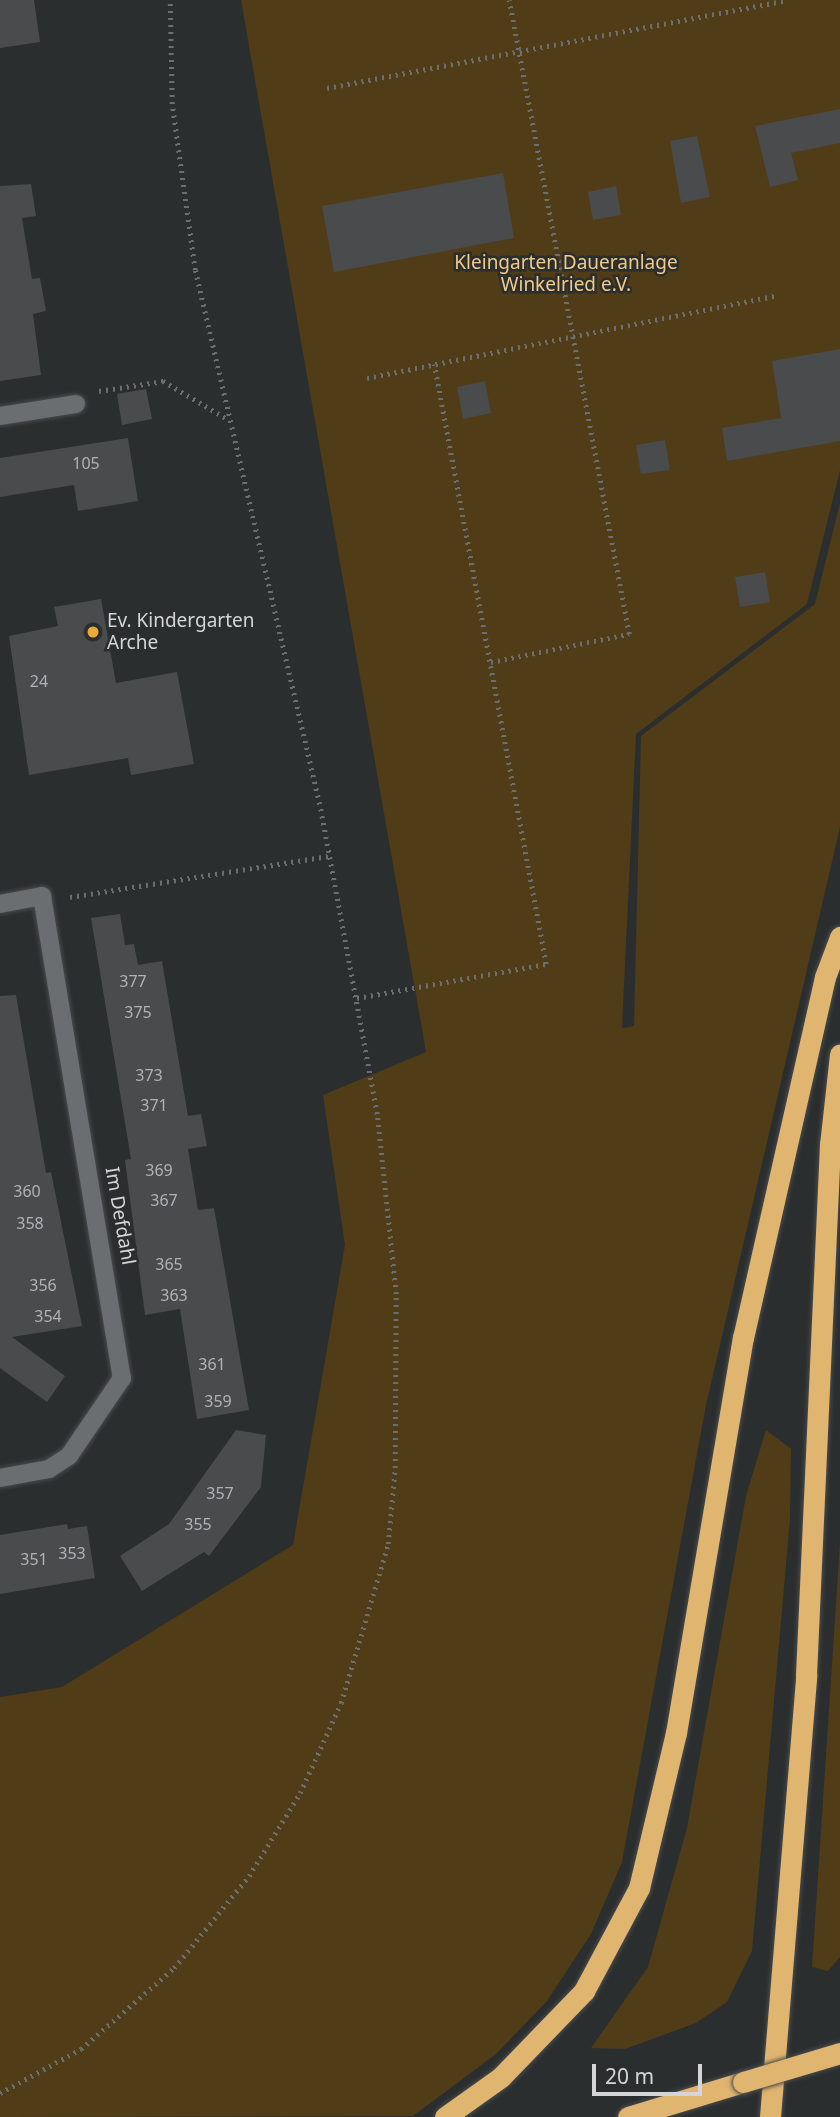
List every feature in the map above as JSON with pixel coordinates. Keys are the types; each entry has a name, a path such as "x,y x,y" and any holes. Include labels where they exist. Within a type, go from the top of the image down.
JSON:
{"highway":[{"path":"445,2117 501,2077 584,1991 639,1888 676,1733 743,1338 825,976 840,937"},
{"path":"770,2117 806,1675 830,1145 840,1055"},
{"path":"628,2117 677,2109 712,2092 840,2053"}],"street":[{"path":"0,416 76,404"},
{"path":"0,904 42,896"},
{"name":"Im Defdahl","path":"0,1478 49,1469 69,1456 122,1378 42,896"}],"path":[{"path":"0,2093 82,2049 174,1968 249,1876 300,1793 369,1624 388,1544 398,1391 388,1203 357,998 329,856 230,421 182,184 170,0"},
{"path":"490,662 629,634 509,0"},
{"path":"327,88 788,0"},
{"path":"367,378 775,296"},
{"path":"357,998 546,964 434,364"},
{"path":"76,404 88,393 163,382 230,421"},
{"path":"42,896 329,856"}],"green space":[{"name":"Kleingarten Daueranlage Winkelried e.V.","path":"241,0 840,0 840,470 807,604 636,734 622,1028 634,1026 641,736 815,604 840,503 840,827 706,1405 622,1862 591,1934 547,2001 496,2054 413,2116 0,2117 0,1697 62,1687 293,1545 345,1245 323,1095 426,1052"},
{"path":"766,1430 791,1449 790,1519 752,1951 727,2002 696,2023 625,2049 591,2048 648,1967 687,1828 746,1496"},
{"path":"840,1543 840,1957 828,1971 812,1967"}],"building":[{"path":"0,0 34,0 40,42 0,48"},
{"path":"840,109 840,143 791,153 798,180 770,187 755,126"},
{"path":"697,136 710,197 681,203 670,141"},
{"path":"503,173 514,238 334,272 322,206"},
{"path":"31,184 36,216 22,218 32,279 40,278 46,311 33,314 41,375 0,381 0,186"},
{"path":"616,186 621,215 593,220 588,192"},
{"path":"840,349 840,441 727,461 722,428 781,418 772,361"},
{"path":"485,381 491,413 463,419 457,387"},
{"path":"146,389 152,419 122,425 117,394"},
{"path":"128,438 138,501 78,511 74,485 0,497 0,458"},
{"path":"665,440 670,470 641,474 636,445"},
{"path":"765,572 770,602 740,607 735,577"},
{"path":"101,599 116,683 177,672 194,764 131,775 128,758 29,775 9,636 58,626 54,607"},
{"path":"120,914 125,945 134,944 138,965 162,961 188,1116 201,1114 207,1146 188,1149 198,1210 214,1208 249,1410 197,1419 180,1309 145,1315 125,1160 131,1159 91,918"},
{"path":"16,995 46,1173 51,1172 82,1326 12,1337 65,1376 47,1402 0,1368 0,996"},
{"path":"236,1430 266,1435 261,1487 209,1556 204,1552 142,1591 120,1556 169,1524"},
{"path":"67,1524 68,1529 87,1526 95,1578 0,1594 0,1535"}],"place":[{"name":"Ev. Kindergarten Arche","path":"93,632"}]}
